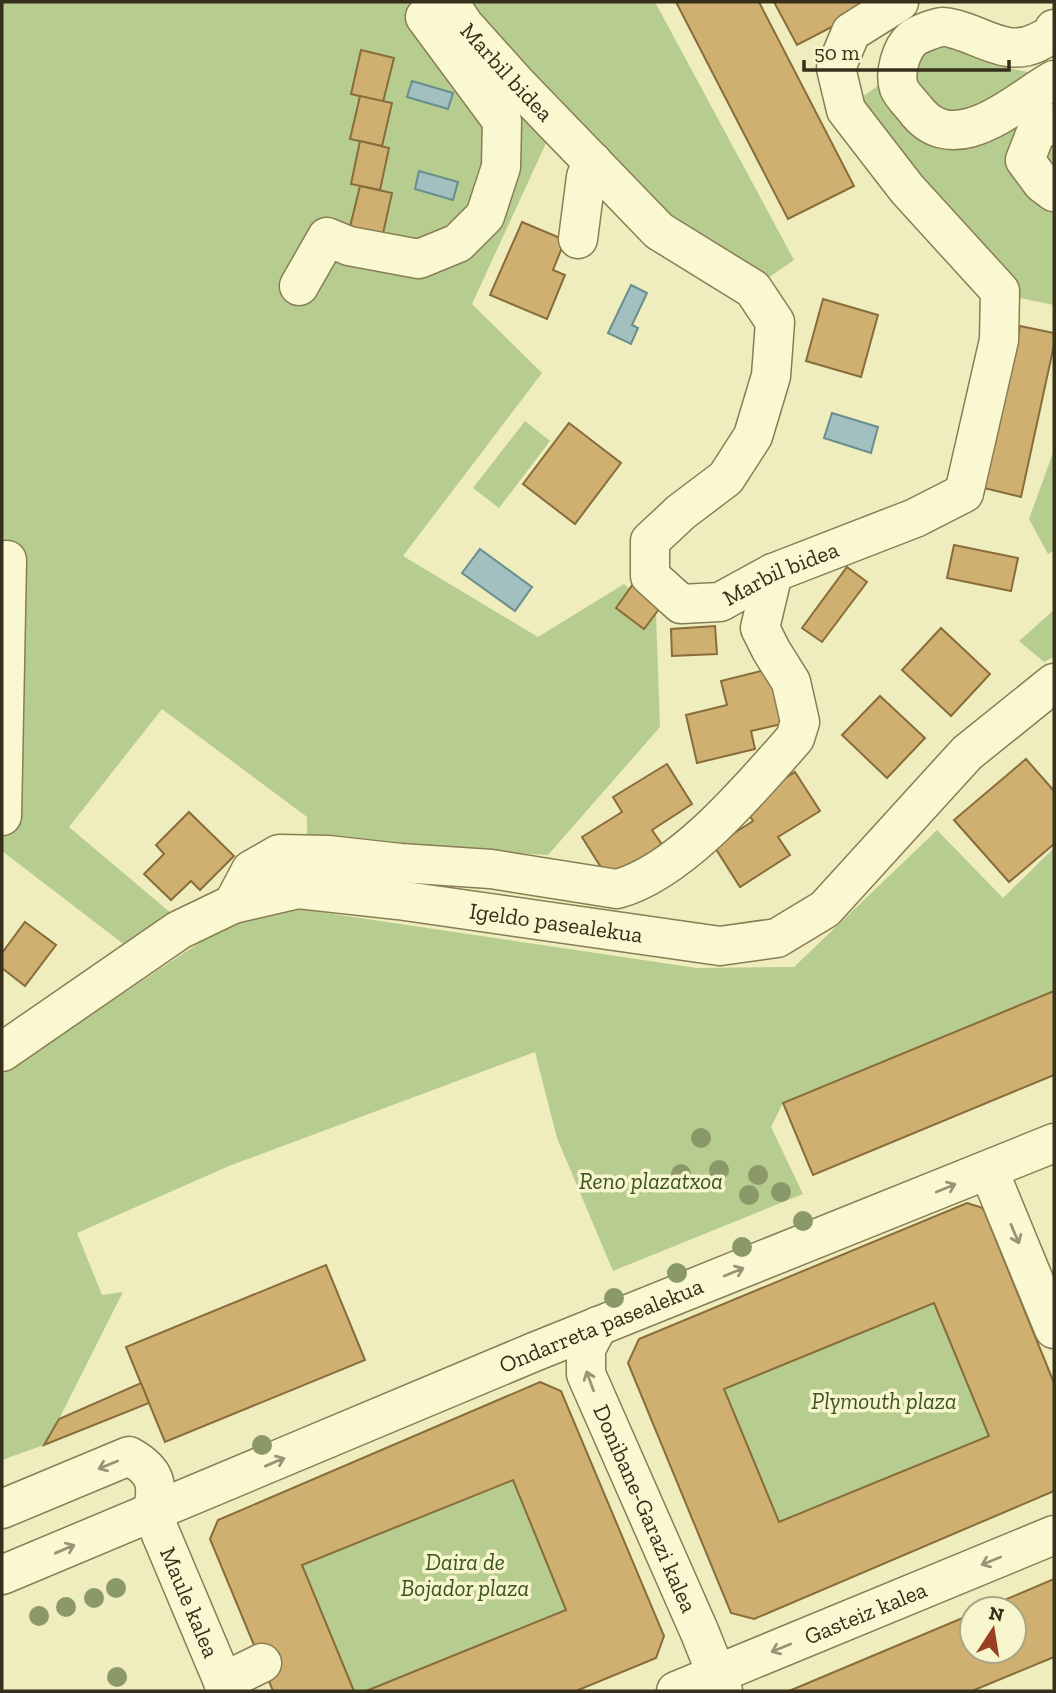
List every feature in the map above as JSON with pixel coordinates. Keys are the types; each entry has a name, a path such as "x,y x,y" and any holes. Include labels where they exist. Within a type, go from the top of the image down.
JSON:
{"street":[{"name":"Marbil bidea","path":"447,2 482,45 659,231 753,289 775,322 771,376 753,436 726,478 681,512 650,541 650,576 681,604 720,602 773,573 915,518 964,494 999,340 1000,291 907,190 846,110 836,68 850,32 899,2"},
{"path":"299,286 327,237 349,246 419,259 458,243 485,216 501,167 502,121 425,17 447,2"},
{"path":"1054,29 1052,35 1029,47 1004,48 943,26 913,38 897,65 900,89 920,116 946,131 983,124 1010,111 1033,92 1054,80"},
{"path":"1054,123 1036,132 1025,160 1042,183 1054,192"},
{"path":"578,239 586,177 592,161"},
{"path":"2,816 6,560"},
{"path":"233,904 251,870 279,854 328,855 491,869 617,889 637,884 691,847 795,737 800,722 791,682 760,628 773,573"},
{"name":"Igeldo pasealekua","path":"2,1052 179,930 233,904 298,889 398,900 720,946 777,938 825,909 967,753 1054,683"},
{"name":"Ondarreta pasealekua","path":"2,1575 598,1326 1054,1143"},
{"path":"989,1171 1054,1329"},
{"name":"Donibane-Garazi kalea","path":"598,1326 586,1349 586,1374 701,1633 720,1683"},
{"path":"2,1508 129,1456 146,1466 158,1492 152,1513"},
{"name":"Maule kalea","path":"152,1513 225,1687"},
{"name":"Gasteiz kalea","path":"676,1691 720,1683 1054,1535"},
{"path":"225,1687 262,1663"}],"green space":[{"path":"2,2 655,2 794,260 765,280 659,220 559,115 472,304 542,373 403,556 538,637 624,584 656,614 660,727 548,855 307,841 307,817 162,709 69,827 172,914 126,946 2,851"},
{"path":"935,47 973,49 1009,68 1054,78 1054,305 1015,297 850,105"},
{"path":"525,421 550,441 499,508 473,488"},
{"path":"1054,450 1054,551 1048,554 1029,519"},
{"path":"1054,610 1054,657 1044,662 1019,641"},
{"name":"Reno plazatxoa","path":"937,830 1003,898 1054,848 1054,991 783,1103 771,1127 803,1194 613,1271 557,1138 535,1052 229,1166 77,1233 102,1295 123,1292 44,1445 2,1460 2,1074 220,929 258,910 299,909 697,968 794,967"},
{"name":"Plymouth plaza","path":"934,1303 989,1436 779,1522 724,1389"},
{"name":"Daira de Bojador plaza","path":"513,1480 566,1610 366,1691 354,1691 302,1565"}],"water":[{"path":"412,81 453,93 448,109 407,97"},
{"path":"419,171 458,182 453,200 415,189"},
{"path":"631,285 647,293 632,325 638,328 631,344 608,333"},
{"path":"832,413 878,427 871,453 824,438"},
{"path":"480,549 532,587 515,611 462,573"}],"building":[{"path":"676,2 759,2 854,186 788,219"},
{"path":"774,2 880,2 797,45"},
{"path":"361,50 394,58 383,102 351,94"},
{"path":"360,96 392,103 382,146 350,139"},
{"path":"360,141 389,148 380,190 351,184"},
{"path":"360,186 392,193 382,238 349,231"},
{"path":"522,222 565,240 553,270 565,275 547,319 490,295"},
{"path":"823,299 878,315 861,377 806,361"},
{"path":"1020,326 1054,333 1054,345 1021,497 984,488"},
{"path":"569,423 621,463 575,524 523,484"},
{"path":"954,545 1018,558 1011,591 947,578"},
{"path":"847,567 867,582 822,642 802,628"},
{"path":"633,584 662,605 644,629 616,608"},
{"path":"715,626 717,654 672,656 671,629"},
{"path":"941,628 990,674 951,716 902,670"},
{"path":"773,668 786,723 751,731 755,749 697,763 686,715 727,705 721,681"},
{"path":"880,696 925,738 887,778 842,735"},
{"path":"1026,759 1054,791 1054,844 1009,882 954,820"},
{"path":"667,764 692,804 652,830 663,846 609,880 582,837 622,812 613,797"},
{"path":"795,772 820,811 778,837 790,855 740,887 714,846 753,821 743,805"},
{"path":"189,812 234,856 200,890 191,881 171,900 144,874 164,854 156,845"},
{"path":"25,922 56,945 25,986 2,968 2,953"},
{"path":"1054,991 1054,1075 813,1175 783,1103"},
{"path":"967,1203 983,1208 1054,1383 1054,1491 754,1619 731,1613 628,1363 639,1339","holes":["934,1303 989,1436 779,1522 724,1389"]},
{"path":"326,1265 365,1360 165,1442 126,1347"},
{"path":"540,1382 561,1391 664,1636 656,1658 576,1691 366,1691 566,1610 513,1480 302,1565 354,1691 273,1691 210,1539 218,1520"},
{"path":"141,1383 149,1403 44,1445 59,1419"},
{"path":"1054,1579 1054,1657 972,1691 789,1691 958,1620 958,1665 1028,1665 1028,1595 1016,1595"}]}
